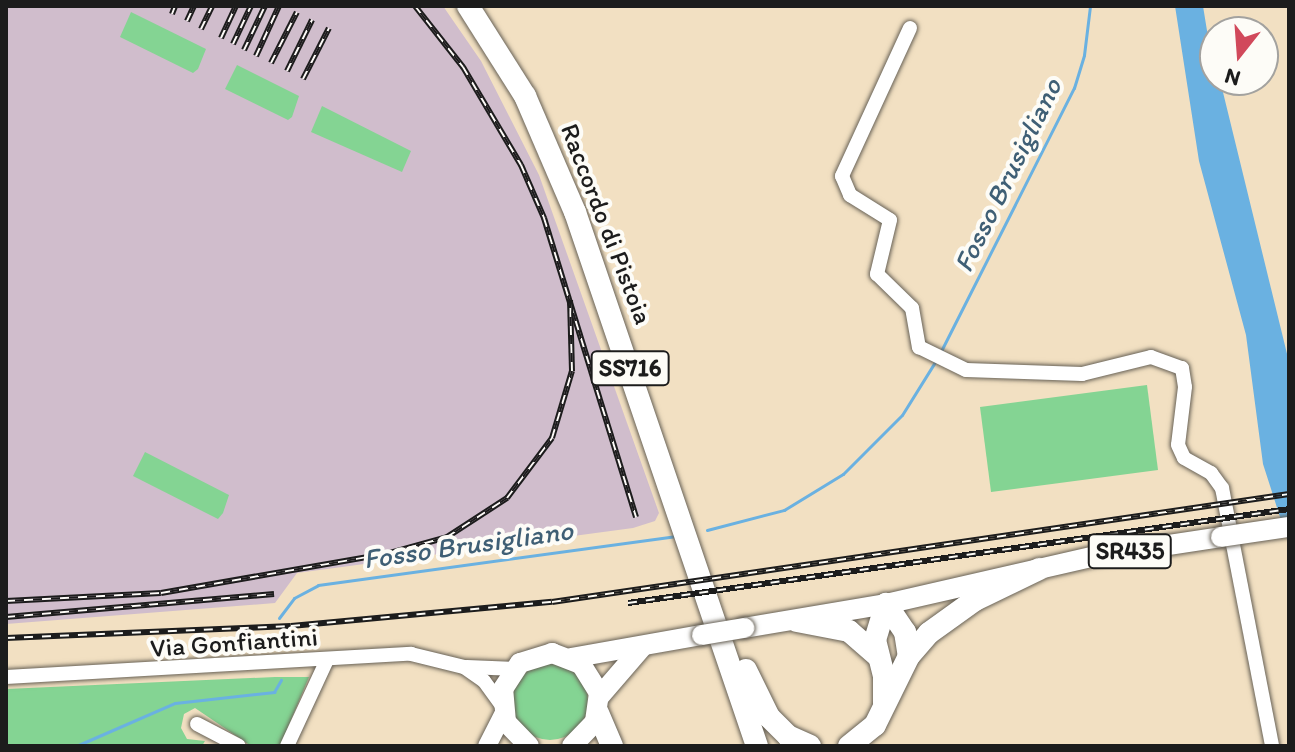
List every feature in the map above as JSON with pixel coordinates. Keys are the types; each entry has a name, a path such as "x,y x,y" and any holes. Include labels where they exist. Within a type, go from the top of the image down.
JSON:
{"highway":[{"name":"Raccordo di Pistoia","path":"468,6 509,69 551,149 738,670 771,746"},
{"name":"Raccordo di Pistoia","path":"483,6 525,72 573,171 738,670 757,746"},
{"path":"849,746 870,730 909,656 944,620 1039,569"},
{"path":"886,604 905,632 909,656"},
{"path":"884,708 875,640 886,604"},
{"path":"797,621 849,631 878,656"},
{"path":"738,670 739,746"},
{"path":"738,670 769,717 788,736 810,746"},
{"path":"599,705 612,746"}],"main road":[{"name":"SR435","path":"514,669 541,654 571,658 797,621 1039,569 1289,527"},
{"path":"572,746 590,731 599,705 643,646"},
{"path":"571,658 589,672 599,705"},
{"path":"487,746 514,669"},
{"path":"502,710 512,732 529,746"}],"street":[{"path":"910,28 842,176 850,195 890,220 877,274 910,304 919,347 966,370 1082,374 1151,357 1182,368 1185,387 1178,445 1188,462 1211,473 1222,488 1272,746"},
{"name":"Via Gonfiantini","path":"6,677 411,654 464,667 514,669"},
{"path":"287,746 327,660"},
{"name":"Via Gonfiantini","path":"464,667 484,681 502,710"},
{"path":"197,724 239,746"}],"shaded area":[{"path":"6,6 443,6 481,61 539,175 659,513 655,521 633,528 297,573 275,603 6,624"}],"green space":[{"path":"131,12 206,49 198,69 193,73 120,37"},
{"path":"237,65 299,96 292,117 288,120 225,89"},
{"path":"322,106 411,151 402,172 311,132"},
{"path":"1147,385 1158,470 991,492 980,407"},
{"path":"145,452 229,495 218,519 133,476"},
{"path":"543,664 557,664 571,670 582,681 588,702 585,717 577,729 557,740 543,740 529,734 518,723 512,709 512,695 518,681 529,670"},
{"path":"309,677 280,746 251,746 195,708 184,714 181,728 187,739 205,741 202,746 6,746 6,689"}],"water":[{"path":"1175,6 1203,6 1205,16 1199,16 1199,96 1224,96 1289,362 1289,545 1263,464 1246,335 1199,161"}],"waterway":[{"name":"Fosso Brusigliano","path":"941,351 1074,88 1084,55 1090,6"},
{"name":"Fosso Brusigliano","path":"707,530 784,510 843,474 902,415 935,362"},
{"name":"Fosso Brusigliano","path":"279,618 294,598 318,585 675,536"},
{"name":"Fosso Brusigliano","path":"76,746 175,703 274,692 281,680"}],"railway":[{"path":"172,14 175,6"},
{"path":"187,21 194,6"},
{"path":"201,29 212,6"},
{"path":"221,38 236,6"},
{"path":"233,44 251,6"},
{"path":"244,50 265,6"},
{"path":"256,56 279,6"},
{"path":"415,6 463,67 521,165 544,218 636,517"},
{"path":"271,63 297,12"},
{"path":"287,71 312,20"},
{"path":"303,79 329,28"},
{"path":"6,601 161,593 390,553 447,537 507,498 552,438 572,371 570,300"},
{"path":"6,638 291,626 552,602 1289,494"},
{"path":"628,603 1289,509"},
{"path":"6,617 274,594"}]}
